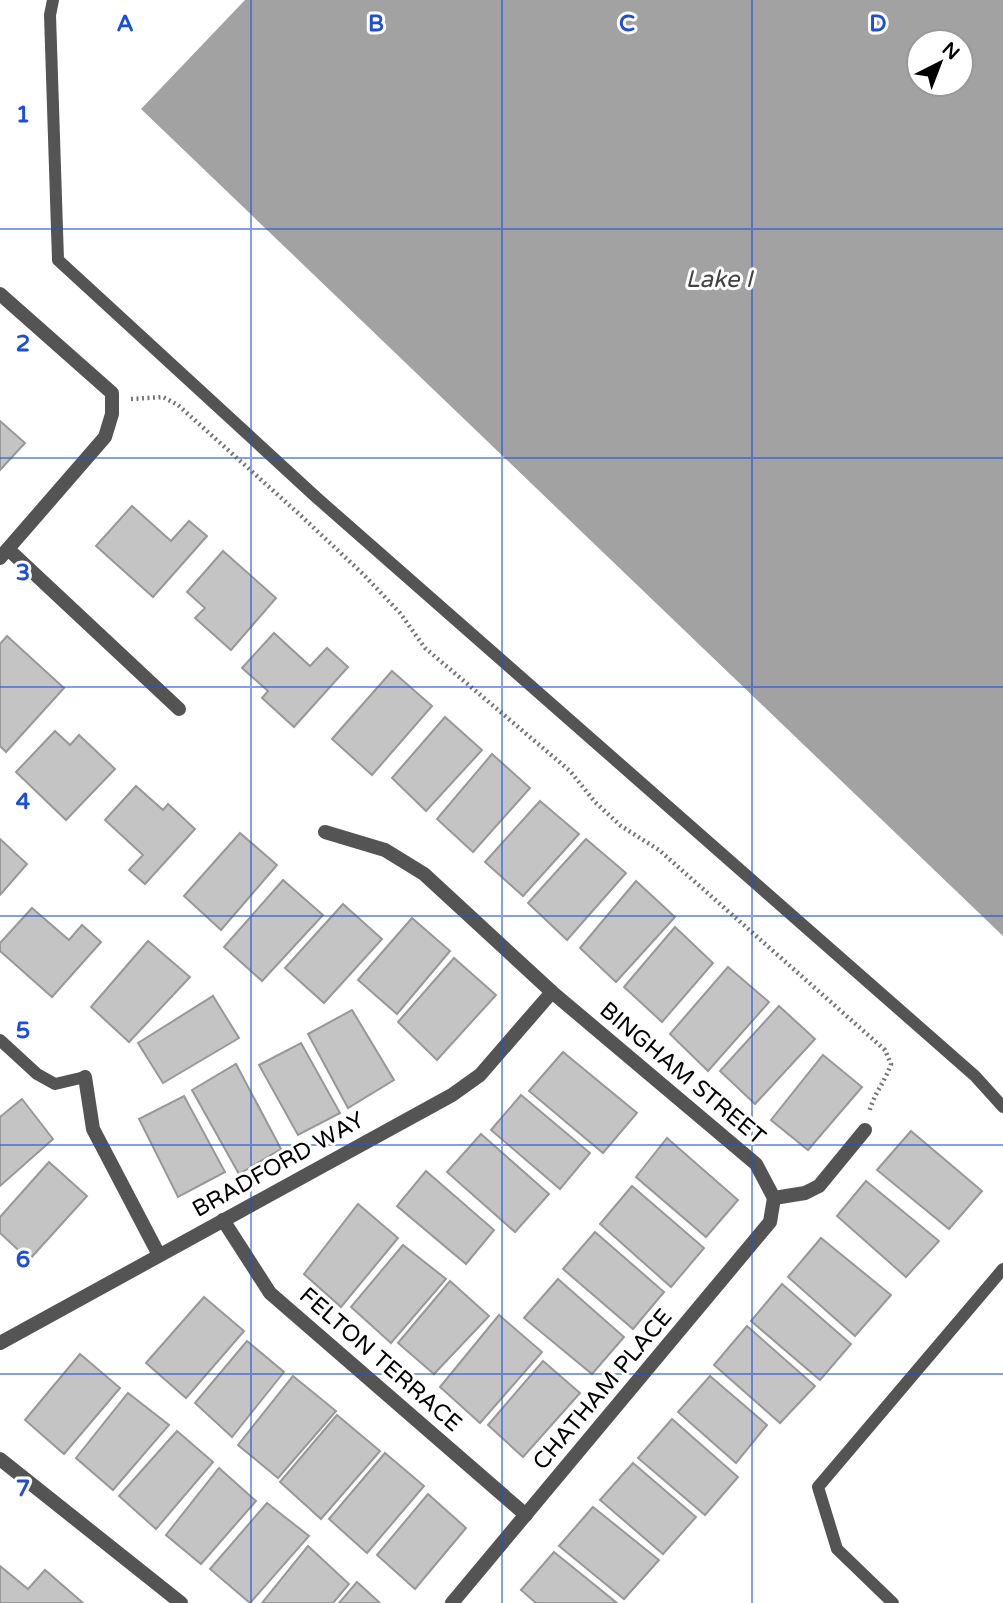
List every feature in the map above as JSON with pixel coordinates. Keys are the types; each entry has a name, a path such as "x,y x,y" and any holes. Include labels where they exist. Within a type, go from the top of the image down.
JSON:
{"street":[{"path":"0,294 112,396 112,414 105,437 4,553 178,709"},
{"name":"BINGHAM STREET","path":"325,832 385,850 424,874 552,992 755,1164 774,1198"},
{"name":"BRADFORD WAY","path":"0,1343 453,1095 480,1075 552,992"},
{"path":"85,1077 93,1129 159,1255"},
{"path":"774,1198 805,1193 818,1186 865,1130"},
{"name":"CHATHAM PLACE","path":"452,1603 770,1222 774,1198"},
{"name":"FELTON TERRACE","path":"223,1220 270,1293 526,1515"},
{"path":"0,1459 181,1603"}],"lane":[{"path":"53,0 50,15 58,260 317,498 975,1076 1003,1107"},
{"path":"0,1040 37,1073 55,1084 85,1077"},
{"path":"893,1603 836,1549 818,1487 1003,1269"}],"path":[{"path":"112,396 163,397 178,405 363,574 400,613 425,648 570,771 595,802 621,826 659,850 885,1050 891,1064 885,1083 873,1098 865,1130"}],"water":[{"name":"Lake I","path":"245,0 1003,0 1003,936 141,109"}],"building":[{"path":"0,421 25,443 0,470"},
{"path":"132,506 171,541 189,521 207,536 153,597 96,546"},
{"path":"223,551 276,598 231,650 195,618 205,608 187,592"},
{"path":"274,633 310,666 327,648 348,667 294,727 262,698 268,691 242,668"},
{"path":"7,636 64,688 6,752 0,746 0,644"},
{"path":"392,671 432,706 372,775 332,739"},
{"path":"445,717 482,750 426,811 392,778"},
{"path":"55,731 70,745 79,735 115,769 66,820 16,772"},
{"path":"492,754 530,788 473,852 437,819"},
{"path":"136,786 163,810 168,804 195,829 145,884 129,870 143,855 105,820"},
{"path":"540,801 579,834 523,896 485,862"},
{"path":"240,833 277,865 221,930 184,896"},
{"path":"0,839 27,864 0,895"},
{"path":"586,839 626,873 567,940 528,903"},
{"path":"283,880 323,915 262,981 224,947"},
{"path":"636,881 675,917 616,982 580,948"},
{"path":"343,904 382,939 324,1003 285,968"},
{"path":"32,908 69,940 82,925 101,942 52,997 0,951 0,943"},
{"path":"412,918 450,951 397,1014 358,980"},
{"path":"675,927 713,963 662,1022 624,987"},
{"path":"148,941 190,977 129,1042 91,1007"},
{"path":"454,958 496,995 437,1060 398,1022"},
{"path":"728,967 769,1002 708,1071 670,1034"},
{"path":"213,996 239,1038 163,1083 138,1043"},
{"path":"779,1006 815,1039 755,1104 720,1071"},
{"path":"352,1010 394,1080 348,1108 308,1034"},
{"path":"301,1043 340,1113 298,1135 259,1065"},
{"path":"563,1052 637,1113 603,1153 529,1091"},
{"path":"823,1055 862,1087 808,1150 771,1120"},
{"path":"236,1064 281,1149 239,1174 192,1090"},
{"path":"521,1095 590,1153 560,1189 491,1130"},
{"path":"184,1096 225,1172 178,1197 139,1119"},
{"path":"22,1099 53,1139 0,1186 0,1117"},
{"path":"911,1131 982,1191 949,1229 877,1170"},
{"path":"481,1134 549,1194 515,1232 447,1172"},
{"path":"667,1138 738,1200 706,1237 636,1177"},
{"path":"49,1162 87,1196 29,1260 0,1233 0,1217"},
{"path":"426,1171 494,1230 466,1264 397,1206"},
{"path":"866,1181 939,1241 906,1277 837,1216"},
{"path":"632,1186 704,1248 671,1287 600,1224"},
{"path":"358,1204 398,1238 341,1307 304,1274"},
{"path":"595,1232 664,1292 633,1329 563,1269"},
{"path":"821,1238 891,1295 855,1336 788,1277"},
{"path":"403,1245 446,1279 391,1343 351,1307"},
{"path":"558,1279 624,1337 592,1374 524,1318"},
{"path":"450,1281 489,1316 434,1374 398,1343"},
{"path":"782,1284 851,1344 820,1380 751,1321"},
{"path":"204,1297 244,1331 186,1398 146,1363"},
{"path":"499,1315 542,1352 480,1423 440,1387"},
{"path":"747,1326 815,1386 780,1423 714,1365"},
{"path":"247,1341 284,1372 232,1437 195,1403"},
{"path":"80,1354 120,1388 64,1454 25,1420"},
{"path":"543,1361 580,1393 523,1457 488,1425"},
{"path":"293,1376 336,1411 278,1478 238,1445"},
{"path":"710,1376 767,1425 736,1463 678,1412"},
{"path":"128,1393 169,1425 113,1490 76,1458"},
{"path":"337,1415 380,1451 321,1519 280,1482"},
{"path":"672,1419 738,1477 705,1515 638,1458"},
{"path":"177,1431 213,1462 156,1529 119,1496"},
{"path":"385,1453 424,1486 367,1553 329,1519"},
{"path":"633,1463 696,1517 663,1554 600,1500"},
{"path":"219,1468 256,1501 201,1564 166,1535"},
{"path":"428,1494 466,1528 415,1589 377,1555"},
{"path":"267,1503 309,1536 250,1603 210,1569"},
{"path":"593,1507 659,1560 624,1599 559,1546"},
{"path":"308,1546 349,1584 333,1603 262,1603"},
{"path":"554,1552 617,1603 536,1603 521,1590"},
{"path":"0,1566 28,1589 45,1570 83,1603 0,1603"},
{"path":"357,1582 380,1603 339,1603"}]}
